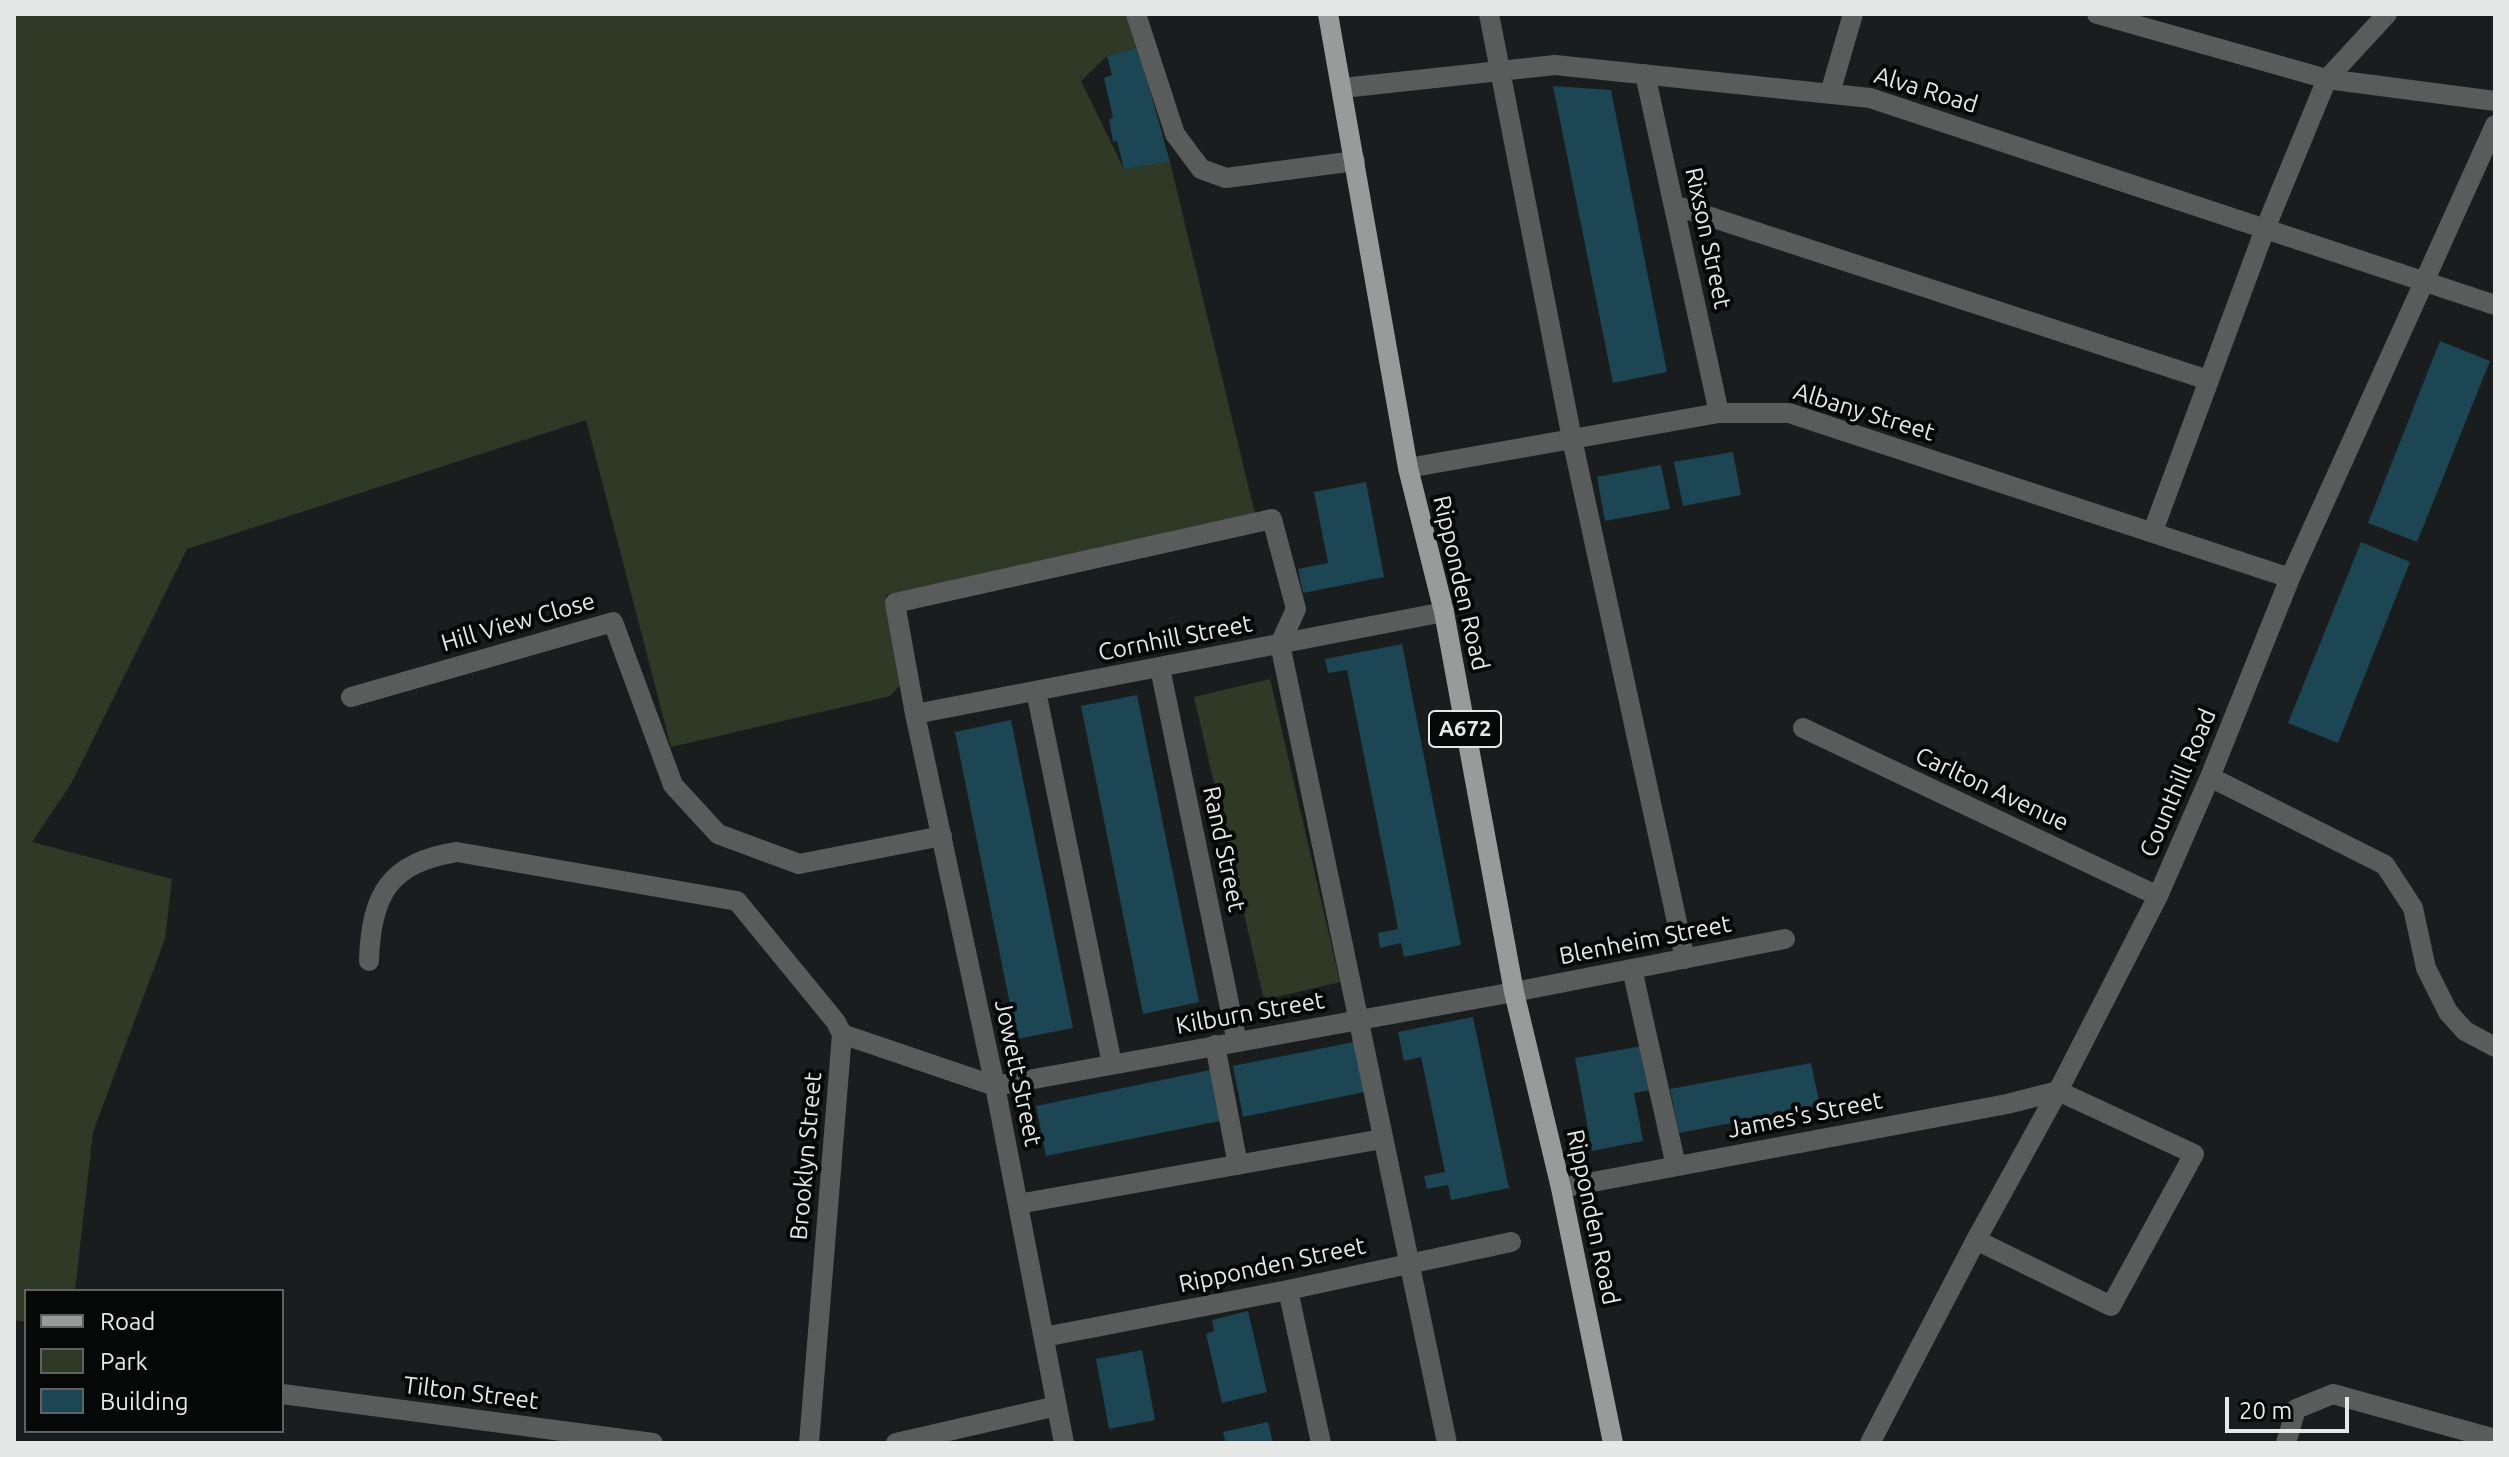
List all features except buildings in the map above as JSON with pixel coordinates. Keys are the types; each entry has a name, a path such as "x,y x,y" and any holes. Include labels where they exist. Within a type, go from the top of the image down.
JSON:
{"main road":[{"name":"Ripponden Road","path":"1328,14 1408,468 1444,612 1514,992 1561,1188 1613,1443"}],"street":[{"path":"1136,14 1175,134 1201,169 1226,178 1355,161"},
{"path":"1489,14 1572,439 1685,959"},
{"path":"1830,93 1853,14"},
{"path":"2097,14 2327,79 2495,101"},
{"path":"2153,531 2265,229 2327,79 2387,14"},
{"name":"Alva Road","path":"1343,88 1555,65 1870,98 2495,305"},
{"name":"Rixson Street","path":"1645,74 1719,413"},
{"name":"Counthill Road","path":"1870,1443 2158,896 2210,777 2290,578 2495,125"},
{"path":"1674,205 2208,380"},
{"name":"Albany Street","path":"1408,468 1719,413 1789,413 2290,578"},
{"name":"Jowett Street","path":"1064,1443 995,1086 915,714 895,603 1272,519 1296,609 1280,644"},
{"name":"Cornhill Street","path":"915,714 1444,612"},
{"name":"Hill View Close","path":"351,697 613,622 673,785 718,834 799,864 942,836"},
{"path":"1280,644 1447,1443"},
{"name":"Rand Street","path":"1160,668 1237,1042"},
{"path":"1036,691 1112,1064"},
{"name":"Carlton Avenue","path":"1803,728 2158,896"},
{"path":"2210,777 2385,865 2413,908 2426,968 2448,1012 2465,1031 2495,1047"},
{"path":"369,961 370,931 384,890 404,868 428,857 457,852 737,901 836,1022 842,1034 995,1086"},
{"name":"Blenheim Street","path":"1514,992 1785,939"},
{"path":"1632,969 1676,1166"},
{"name":"Kilburn Street","path":"995,1086 1514,992"},
{"name":"Brooklyn Street","path":"809,1443 842,1034"},
{"path":"1215,1045 1238,1165"},
{"path":"1976,1240 2111,1306 2194,1154 2058,1091"},
{"name":"James's Street","path":"1561,1188 2007,1104 2058,1091"},
{"path":"1018,1204 1382,1139"},
{"name":"Ripponden Street","path":"1044,1337 1288,1290 1511,1242"},
{"path":"1288,1290 1321,1443"},
{"name":"Tilton Street","path":"284,1394 653,1443"},
{"path":"2286,1443 2296,1409 2333,1394 2495,1439"},
{"path":"896,1443 1057,1406"}],"green space":[{"path":"14,14 1126,14 1138,47 1107,56 1081,81 1124,169 1170,162 1256,518 886,595 903,682 890,696 671,747 586,420 187,549 71,784 32,842 172,879 165,939 93,1132 75,1289 24,1289 24,1322 14,1320"},
{"path":"1270,679 1340,982 1264,1000 1194,697"}]}
